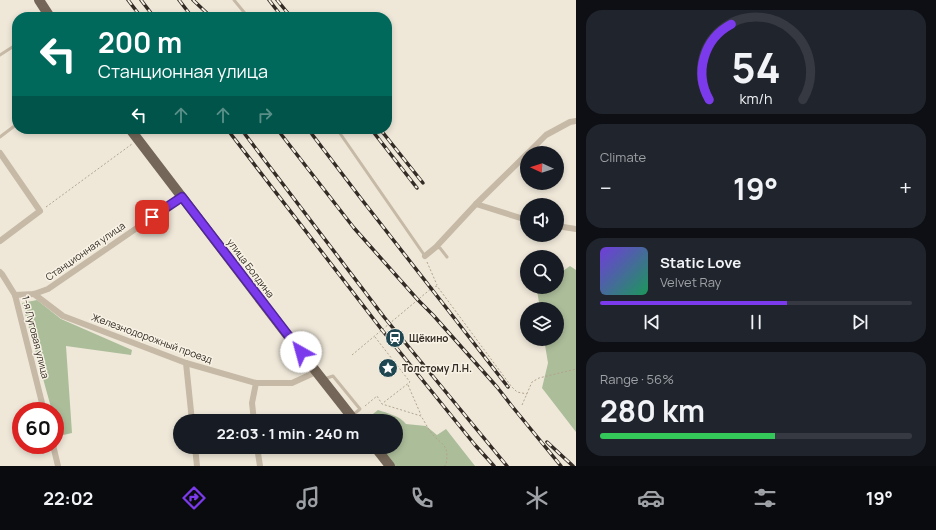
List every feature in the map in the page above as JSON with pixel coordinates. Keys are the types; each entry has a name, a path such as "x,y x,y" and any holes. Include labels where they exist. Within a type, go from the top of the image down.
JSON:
{"main road":[{"path":"39,0 47,12"},
{"name":"улица Болдина","path":"134,134 350,414"},
{"path":"381,454 390,466"}],"street":[{"path":"534,146 546,135 570,122 576,121"},
{"path":"0,153 40,211 0,241"},
{"path":"425,256 436,247 520,160"},
{"name":"Станционная улица","path":"15,295 34,294 48,289 182,197"},
{"path":"476,204 520,218"},
{"path":"564,227 576,229"},
{"name":"1-я Луговая улица","path":"0,272 15,295 42,402"},
{"name":"Железнодорожный проезд","path":"34,294 63,316 186,363 256,382 292,383 319,376"},
{"path":"186,363 191,414"},
{"path":"253,414 252,403 256,382"},
{"path":"55,454 58,466"},
{"path":"196,454 197,466"},
{"path":"259,454 260,466"}],"lane":[{"path":"234,0 244,12"},
{"path":"0,55 12,47"},
{"path":"0,137 12,128"},
{"path":"340,134 425,256"},
{"path":"436,247 440,248 446,257"},
{"path":"319,376 333,376 360,410 356,414"}],"path":[{"path":"40,211 138,139"},
{"path":"425,256 437,286 511,386 517,392 527,394"},
{"path":"352,355 433,287 437,286"},
{"path":"374,336 410,382 408,385 421,416 433,434 444,444 447,456 446,465 444,466"},
{"path":"522,405 532,382 539,378 576,369"},
{"path":"382,404 408,385"},
{"path":"360,410 377,396 382,404 421,416"}],"green space":[{"path":"570,266 576,270 576,432 542,388 548,363 545,346 564,346 564,302 539,302 538,294 564,294 564,270"},
{"path":"37,300 61,319 132,350 131,355 66,346 72,433 64,435 64,402 50,402 22,303"},
{"path":"378,410 389,414 373,414"},
{"path":"403,421 406,424 426,426 437,435 446,429 475,466 393,466 383,454 403,454"}],"railway":[{"path":"128,0 137,12"},
{"path":"141,0 150,12"},
{"path":"179,0 188,12"},
{"path":"193,0 206,12"},
{"path":"269,0 278,12"},
{"path":"277,0 287,12"},
{"path":"231,134 382,330 475,445 494,466"},
{"path":"245,134 384,317 507,466"},
{"path":"281,134 354,228 497,387 561,466"},
{"path":"312,134 508,387"},
{"path":"375,134 417,188"},
{"path":"384,134 423,183"},
{"path":"547,442 573,466"}],"place":[{"name":"Щёкино","path":"395,338"},
{"name":"Толстому Л.Н.","path":"388,368"}],"route":[{"path":"152,217 182,197 301,352"}]}
